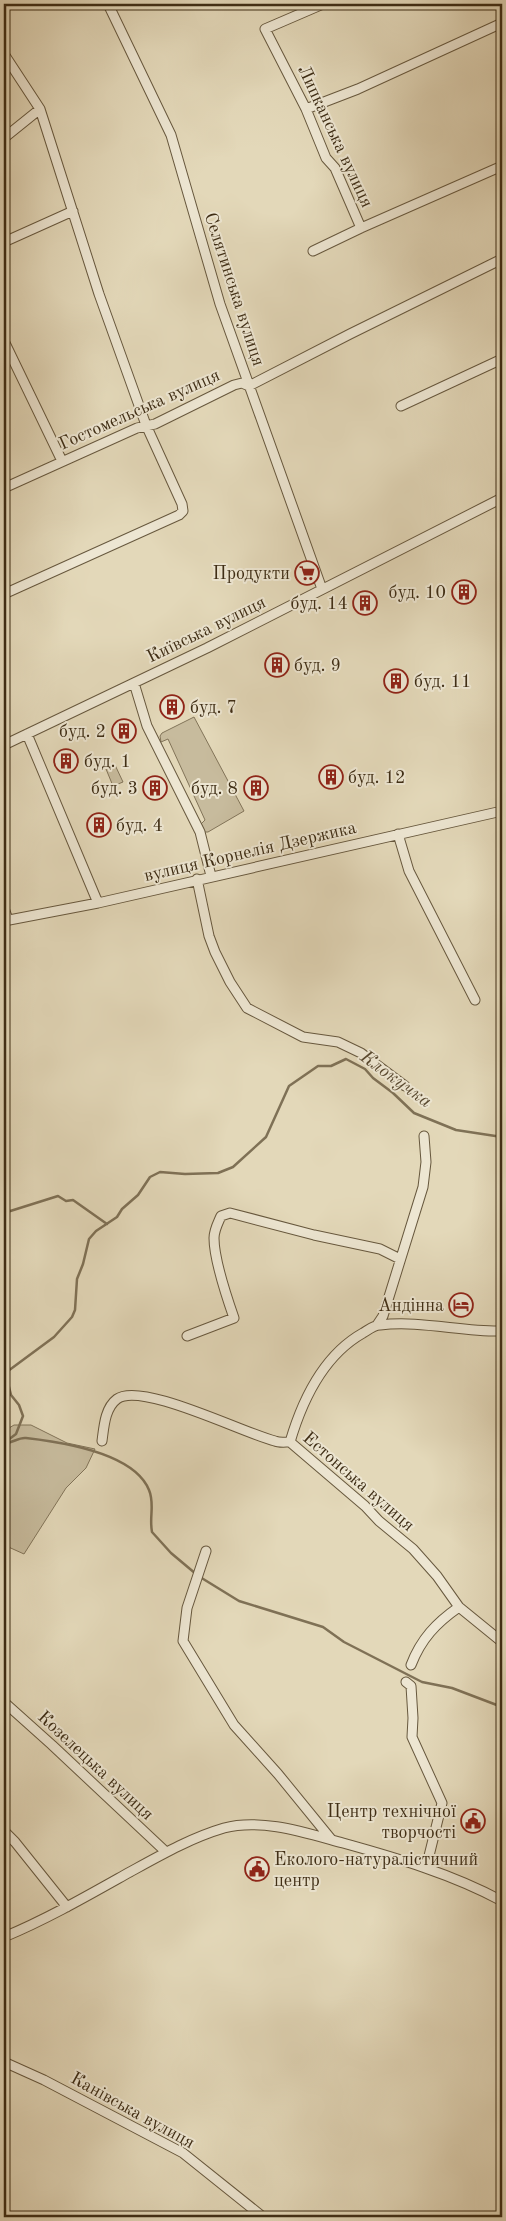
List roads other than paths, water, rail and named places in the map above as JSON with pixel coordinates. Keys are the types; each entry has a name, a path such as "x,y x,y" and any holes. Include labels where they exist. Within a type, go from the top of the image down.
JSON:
{"street":[{"name":"Селятинська вулиця","path":"108,4 170,135 220,304 322,589"},
{"name":"Липканська вулиця","path":"323,4 264,29 306,110 326,158 336,168 361,228 502,166"},
{"path":"306,110 367,85 502,23"},
{"path":"4,54 40,109 99,294 146,425 182,504 183,511 179,515 4,594"},
{"path":"4,138 40,109"},
{"path":"4,242 73,211"},
{"path":"313,251 361,228"},
{"name":"Гостомельська вулиця","path":"4,488 137,428 155,424 234,385 242,383 250,386 502,259"},
{"path":"4,341 62,461"},
{"path":"401,406 502,359"},
{"name":"Київська вулиця","path":"4,745 134,683 502,498"},
{"path":"134,683 147,726 200,832 211,876"},
{"path":"27,734 98,902"},
{"name":"вулиця Корнелія Дзержика","path":"6,921 502,811"},
{"path":"398,834 409,871 475,1000"},
{"path":"197,879 209,936 215,952 230,982 247,1008 303,1037 338,1042 361,1053 405,1086"},
{"path":"4,908 6,921"},
{"path":"377,1325 383,1316 423,1187 426,1162 424,1136"},
{"path":"187,1336 234,1318 225,1290 214,1239 221,1216 230,1213 314,1235 380,1249 400,1259"},
{"path":"290,1442 297,1416 305,1399 339,1351 357,1336 377,1325 403,1324 502,1330"},
{"name":"Естонська вулиця","path":"102,1441 107,1411 116,1399 123,1395 132,1394 192,1410 276,1442 290,1442 365,1506 379,1522 413,1549 437,1576 459,1607 502,1642"},
{"path":"206,1551 187,1608 183,1641 234,1725 332,1839"},
{"path":"411,1665 418,1648 431,1629 459,1607"},
{"path":"406,1682 411,1686 412,1737 442,1803 426,1868"},
{"name":"Козелецька вулиця","path":"4,1702 166,1852"},
{"path":"4,1937 43,1920 166,1852 206,1834 240,1825 278,1827 332,1839 426,1868 479,1888 502,1901"},
{"path":"4,1831 67,1907"},
{"name":"Канівська вулиця","path":"4,2062 44,2080 183,2153 263,2217"}],"waterway":[{"name":"Клокучка","path":"4,1443 16,1434 23,1416 19,1405 11,1395 6,1375 8,1371 54,1337 72,1317 75,1310 77,1279 89,1239 96,1231 117,1217 122,1209 138,1195 150,1177 160,1172 185,1174 218,1173 233,1167 266,1137 289,1086 318,1066 331,1066 346,1059 365,1069 414,1113 456,1130 502,1137"},
{"path":"4,1213 58,1196 66,1201 73,1200 107,1224"},
{"path":"4,1443 23,1438 76,1446 113,1458 128,1467 141,1477 151,1495 152,1532 171,1553 196,1574"},
{"path":"200,1577 239,1601 323,1627 344,1642 422,1682 452,1688 502,1707"}],"place":[{"name":"Продукти","path":"307,573"},
{"name":"буд. 10","path":"464,592"},
{"name":"буд. 14","path":"365,603"},
{"name":"буд. 9","path":"277,665"},
{"name":"буд. 11","path":"396,681"},
{"name":"буд. 7","path":"172,707"},
{"name":"буд. 2","path":"124,731"},
{"name":"буд. 1","path":"66,761"},
{"name":"буд. 12","path":"331,777"},
{"name":"буд. 3","path":"155,788"},
{"name":"буд. 8","path":"256,788"},
{"name":"буд. 4","path":"99,825"},
{"name":"Андінна","path":"461,1305"},
{"name":"Центр технічної творчості","path":"473,1821"},
{"name":"Еколого-натуралістичний центр","path":"257,1869"}]}
